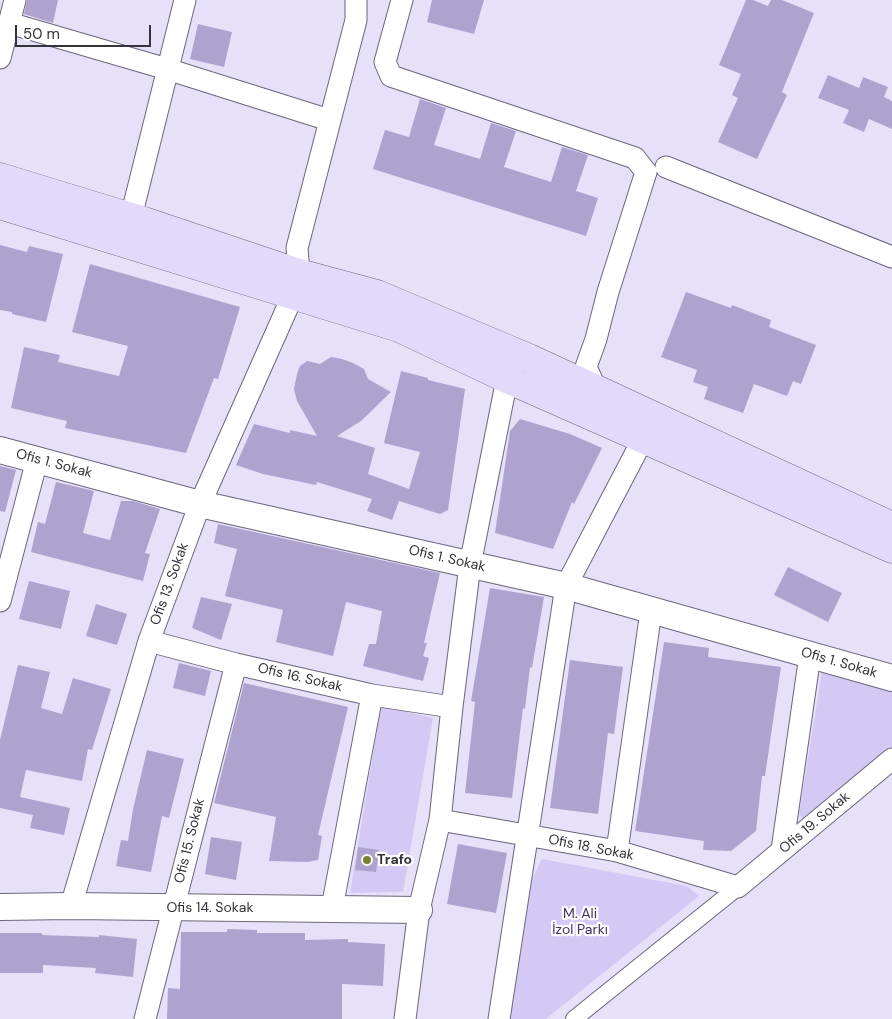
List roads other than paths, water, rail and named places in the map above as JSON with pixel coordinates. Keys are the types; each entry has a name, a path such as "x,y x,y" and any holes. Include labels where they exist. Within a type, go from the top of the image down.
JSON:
{"main road":[{"path":"0,177 131,217 296,284 399,328 507,379 892,549"},
{"path":"0,205 296,284 377,294 529,358 892,526"}],"street":[{"path":"0,58 15,0"},
{"path":"131,217 184,0"},
{"path":"296,284 297,248 356,20 356,0"},
{"path":"402,0 385,62 391,76 649,166 892,257"},
{"path":"9,23 168,69 329,120"},
{"path":"596,389 586,367 649,166"},
{"name":"Ofis 13. Sokak","path":"71,906 149,641 200,504 296,284"},
{"path":"405,1019 419,910 440,820 470,565 507,379"},
{"path":"499,1019 566,586 643,439"},
{"name":"Ofis 1. Sokak","path":"0,450 200,504 566,586 892,678"},
{"path":"0,601 38,460"},
{"path":"617,851 651,611"},
{"name":"Ofis 16. Sokak","path":"149,641 236,664 372,695 452,707"},
{"path":"782,850 810,655"},
{"name":"Ofis 15. Sokak","path":"146,1019 236,664"},
{"path":"332,908 372,695"},
{"name":"Ofis 19. Sokak","path":"738,888 892,758"},
{"name":"Ofis 18. Sokak","path":"440,820 617,851 738,888"},
{"path":"574,1019 738,888"},
{"name":"Ofis 14. Sokak","path":"0,907 71,906 419,910"}],"place":[{"name":"Trafo","path":"367,860"}],"park label":[{"name":"M. Ali İzol Parkı","path":"580,922"}]}
